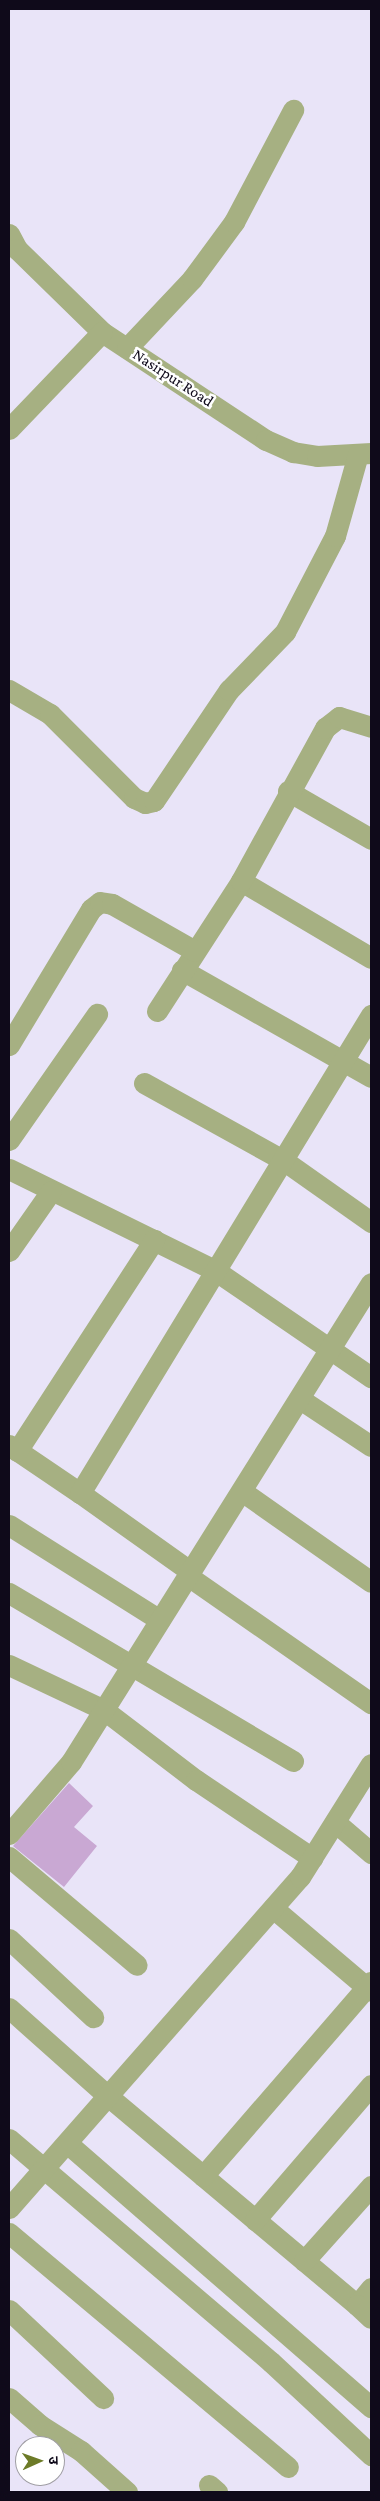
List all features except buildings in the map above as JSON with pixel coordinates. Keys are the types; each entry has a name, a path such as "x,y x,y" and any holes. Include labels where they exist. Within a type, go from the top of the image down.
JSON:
{"street":[{"path":"127,348 192,279 234,222 293,110"},
{"name":"Nasirpur Road","path":"9,234 18,249 102,332 266,440 293,452 317,456 365,453"},
{"path":"9,429 102,332"},
{"path":"9,690 50,714 134,798 145,803 154,801 228,690 285,632 334,536 365,453"},
{"path":"157,1011 241,880 288,791 325,728 339,717 371,727"},
{"path":"288,791 371,839"},
{"path":"241,880 371,958"},
{"path":"9,1045 91,909 100,902 112,904 194,952"},
{"path":"182,970 371,1077"},
{"path":"9,1140 97,1014"},
{"path":"80,1493 371,1015"},
{"path":"144,1083 283,1160 371,1222"},
{"path":"9,1169 216,1271 371,1377"},
{"path":"9,1251 51,1191"},
{"path":"154,1240 13,1448 191,1572 188,1576"},
{"path":"13,1820 71,1762 243,1492 371,1283"},
{"path":"300,1399 371,1446"},
{"path":"243,1492 371,1582"},
{"path":"9,1524 160,1620"},
{"path":"188,1576 371,1703"},
{"path":"9,1593 293,1761"},
{"path":"9,1665 104,1710 196,1780 312,1858"},
{"path":"9,2208 109,2097 273,1908 312,1858 371,1764"},
{"path":"335,1822 371,1853"},
{"path":"9,1857 137,1965"},
{"path":"203,2176 370,1987 273,1908"},
{"path":"9,1939 93,2017"},
{"path":"9,2008 109,2097 364,2312 371,2288"},
{"path":"255,2220 371,2085"},
{"path":"9,2139 271,2362 371,2455"},
{"path":"67,2143 371,2406"},
{"path":"304,2261 371,2186"},
{"path":"9,2233 288,2467"},
{"path":"9,2310 103,2398"},
{"path":"9,2398 40,2425 81,2451 127,2492"}]}
